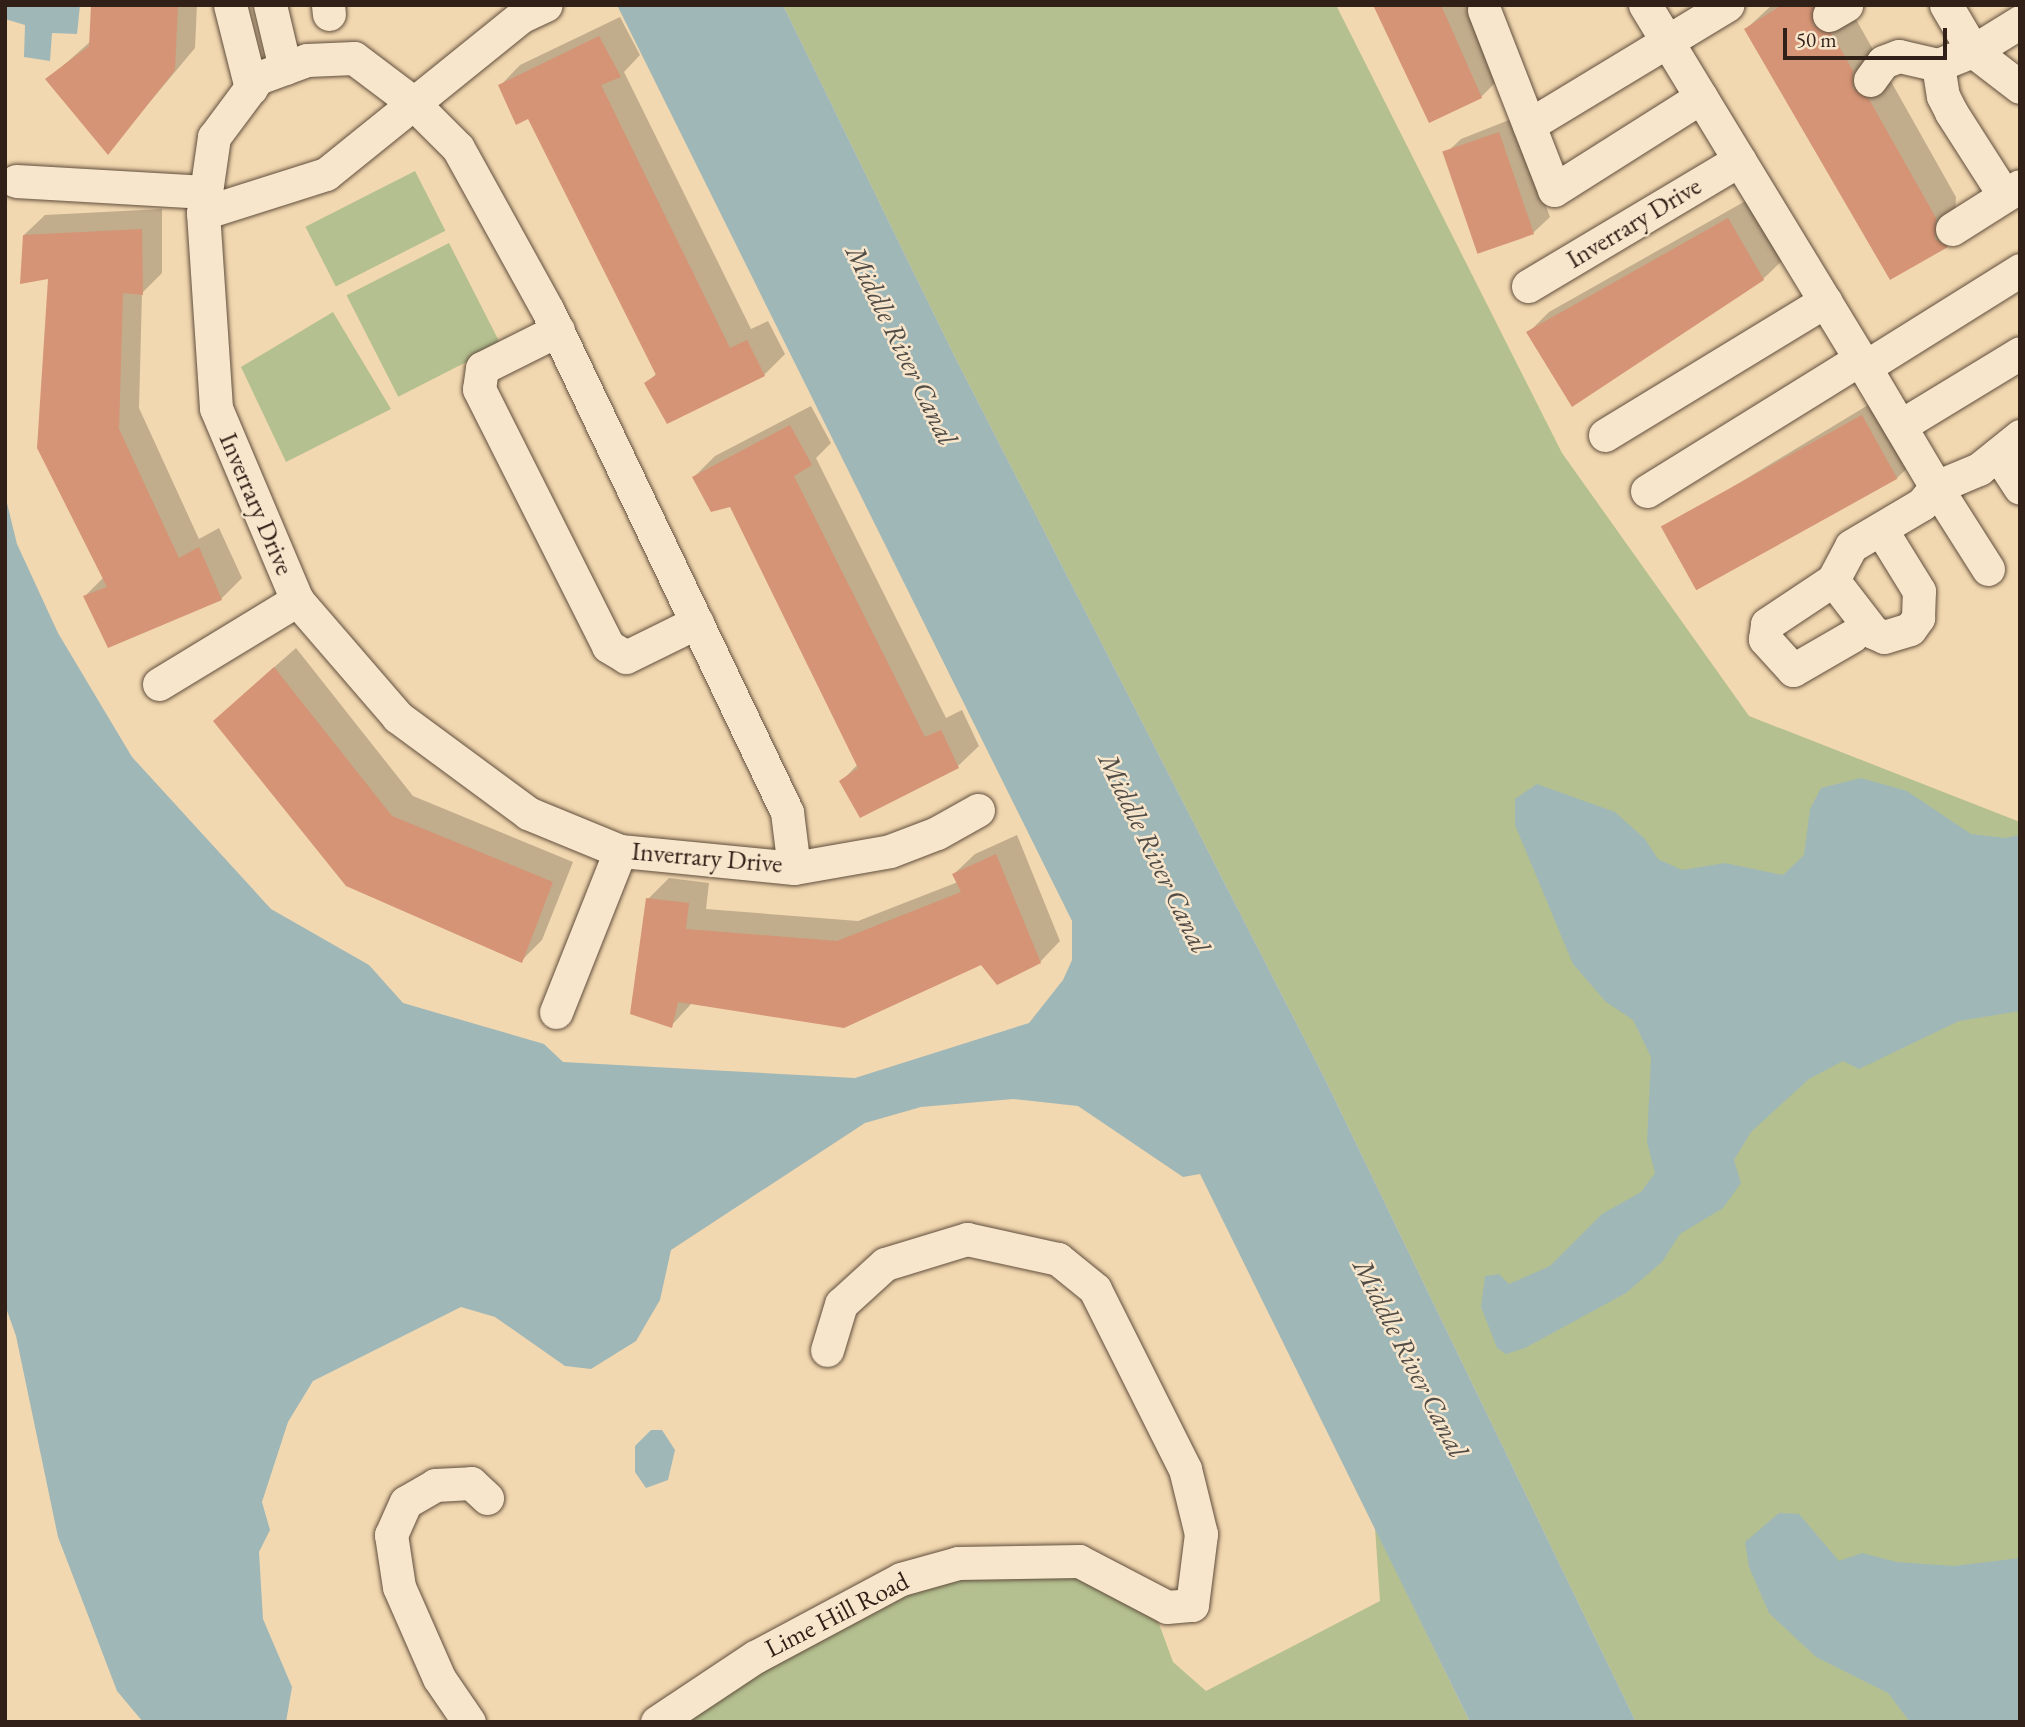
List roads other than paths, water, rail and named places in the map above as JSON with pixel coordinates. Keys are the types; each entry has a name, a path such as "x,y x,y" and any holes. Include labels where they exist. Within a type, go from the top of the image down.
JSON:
{"street":[{"path":"230,5 251,88"},
{"path":"270,5 285,68"},
{"path":"16,181 204,203 326,174 411,101 522,16 546,5"},
{"path":"1644,5 1988,569"},
{"path":"1529,125 1727,5"},
{"path":"1946,5 1973,51 2020,87"},
{"path":"1486,7 1554,190 1702,97"},
{"path":"1870,80 1883,62 1899,57 1938,65 1973,51 2020,22"},
{"name":"Inverrary Drive","path":"354,58 411,101 458,148 558,330 787,812 794,868 620,851 528,813 398,717 297,600 216,408 204,203 214,136 251,88 258,78 307,60 354,58"},
{"path":"1938,65 1942,96 1951,112 2012,190 1952,229"},
{"name":"Inverrary Drive","path":"1528,286 1739,160"},
{"path":"1647,492 2020,270"},
{"path":"1605,435 1825,302"},
{"path":"558,330 482,368 479,388 608,646 626,657 697,622"},
{"path":"1900,426 2020,353"},
{"path":"1852,636 1793,670 1765,639 1767,624 1833,580 1851,546 1882,531 1922,504 1936,487 1979,469 2009,445 2020,488"},
{"path":"1833,580 1874,632 1884,637 1910,629 1918,618 1919,592 1882,531"},
{"path":"159,684 297,600"},
{"path":"794,868 890,851 937,833 978,810"},
{"path":"556,1012 620,851"},
{"name":"Lime Hill Road","path":"657,1722 755,1657 901,1579 958,1563 1079,1561 1167,1606 1192,1605 1200,1534 1185,1469 1095,1289 1058,1259 997,1242 967,1239 885,1264 841,1304 827,1350"},
{"path":"469,1722 439,1678 399,1587 391,1535 406,1502 435,1485 471,1483 487,1498"}],"water":[{"path":"5,5 80,5 77,34 52,33 50,61 24,57 25,25 5,19"},
{"name":"Middle River Canal","path":"617,5 783,5 955,357 1324,1077 1636,1722 1470,1722 1200,1174 1183,1177 1078,1106 1013,1099 921,1107 865,1123 671,1250 660,1300 636,1341 591,1369 565,1366 495,1317 461,1307 313,1381 288,1422 262,1502 270,1530 259,1552 263,1619 292,1687 286,1722 143,1722 117,1691 58,1537 16,1336 5,1305 5,495 17,544 58,633 132,757 271,909 369,965 403,1003 544,1044 563,1062 855,1078 1029,1023 1063,980 1072,960 1072,921"},
{"path":"1861,778 1907,791 1971,834 2005,838 2020,835 2020,1011 1959,1021 1859,1069 1843,1061 1809,1079 1751,1132 1734,1160 1741,1183 1723,1208 1680,1234 1662,1262 1626,1293 1525,1348 1506,1354 1497,1348 1481,1307 1485,1276 1499,1274 1509,1284 1550,1266 1602,1214 1641,1192 1655,1173 1647,1142 1651,1057 1633,1020 1606,1002 1573,964 1515,825 1515,799 1537,784 1615,812 1645,839 1658,859 1682,870 1725,863 1783,875 1804,855 1810,809 1821,788"},
{"path":"651,1430 662,1430 675,1450 668,1480 646,1488 635,1472 635,1446"},
{"path":"1779,1513 1799,1514 1839,1561 1862,1553 1897,1562 1954,1566 2020,1558 2020,1722 1910,1722 1888,1693 1816,1657 1769,1613 1749,1567 1745,1542"}]}
